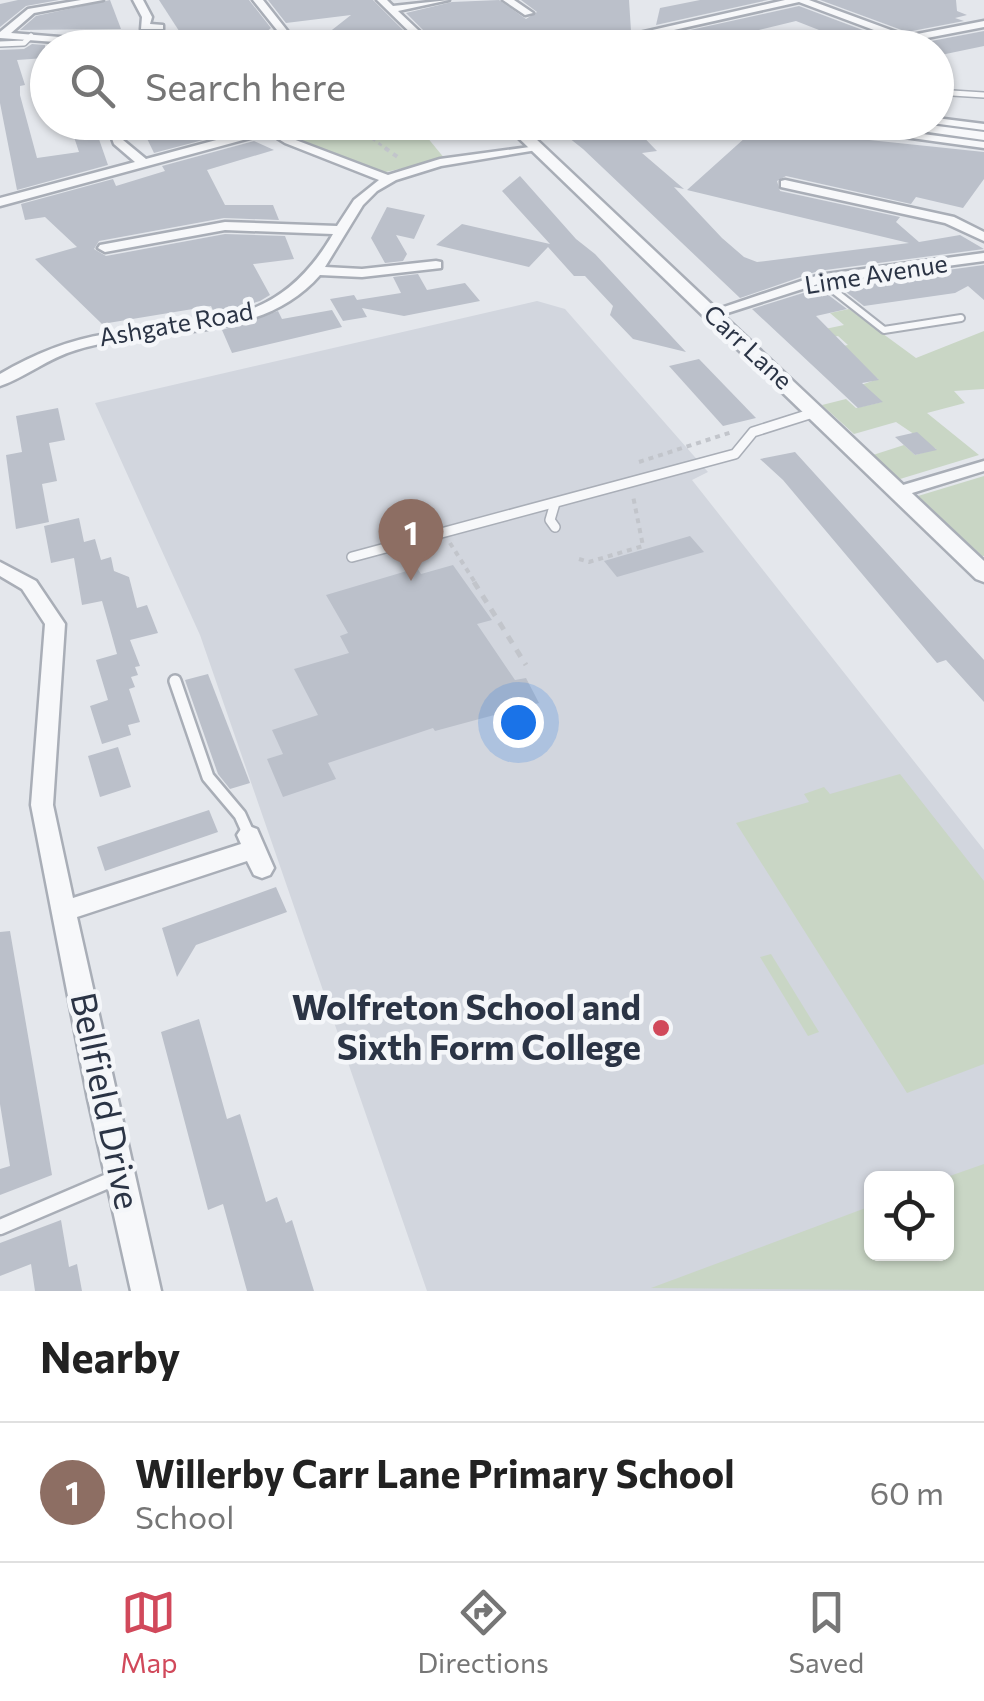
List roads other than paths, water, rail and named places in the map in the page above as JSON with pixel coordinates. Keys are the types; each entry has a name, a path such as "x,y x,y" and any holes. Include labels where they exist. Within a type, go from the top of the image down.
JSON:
{"street":[{"path":"2,34 30,11 98,0"},
{"path":"138,0 147,18 144,27 160,27"},
{"path":"258,0 282,30"},
{"path":"382,0 413,30"},
{"path":"391,9 444,0"},
{"path":"508,0 525,11 538,7"},
{"path":"661,30 800,0 882,30"},
{"path":"953,30 984,24"},
{"path":"2,34 30,36"},
{"path":"954,123 984,127"},
{"path":"954,131 984,136"},
{"path":"117,140 142,161"},
{"path":"0,202 64,187 215,140"},
{"path":"292,140 388,180"},
{"name":"Carr Lane","path":"528,140 984,574"},
{"path":"944,140 984,145"},
{"name":"Ashgate Road","path":"0,381 28,362 84,340 217,321 275,304 319,271 358,202 388,180 420,168 537,148"},
{"path":"784,184 948,220 984,237"},
{"path":"105,248 225,226 343,230"},
{"name":"Lime Avenue","path":"713,314 819,279 984,257"},
{"path":"319,271 428,272"},
{"path":"899,492 984,466"},
{"name":"Bellfield Drive","path":"0,568 29,585 55,624 42,805 146,1291"},
{"path":"65,911 255,851"}],"lane":[{"path":"954,93 984,94"},
{"path":"819,279 884,330 961,318"},
{"path":"352,558 736,454 753,432 817,412"},
{"path":"555,503 550,520 555,527"},
{"path":"175,681 208,777 240,815 255,851"},
{"path":"0,1226 121,1176"}],"place":[{"name":"Willerby Carr Lane Primary School","path":"411,581"},
{"name":"Wolfreton School and Sixth Form College","path":"661,1028"}]}
